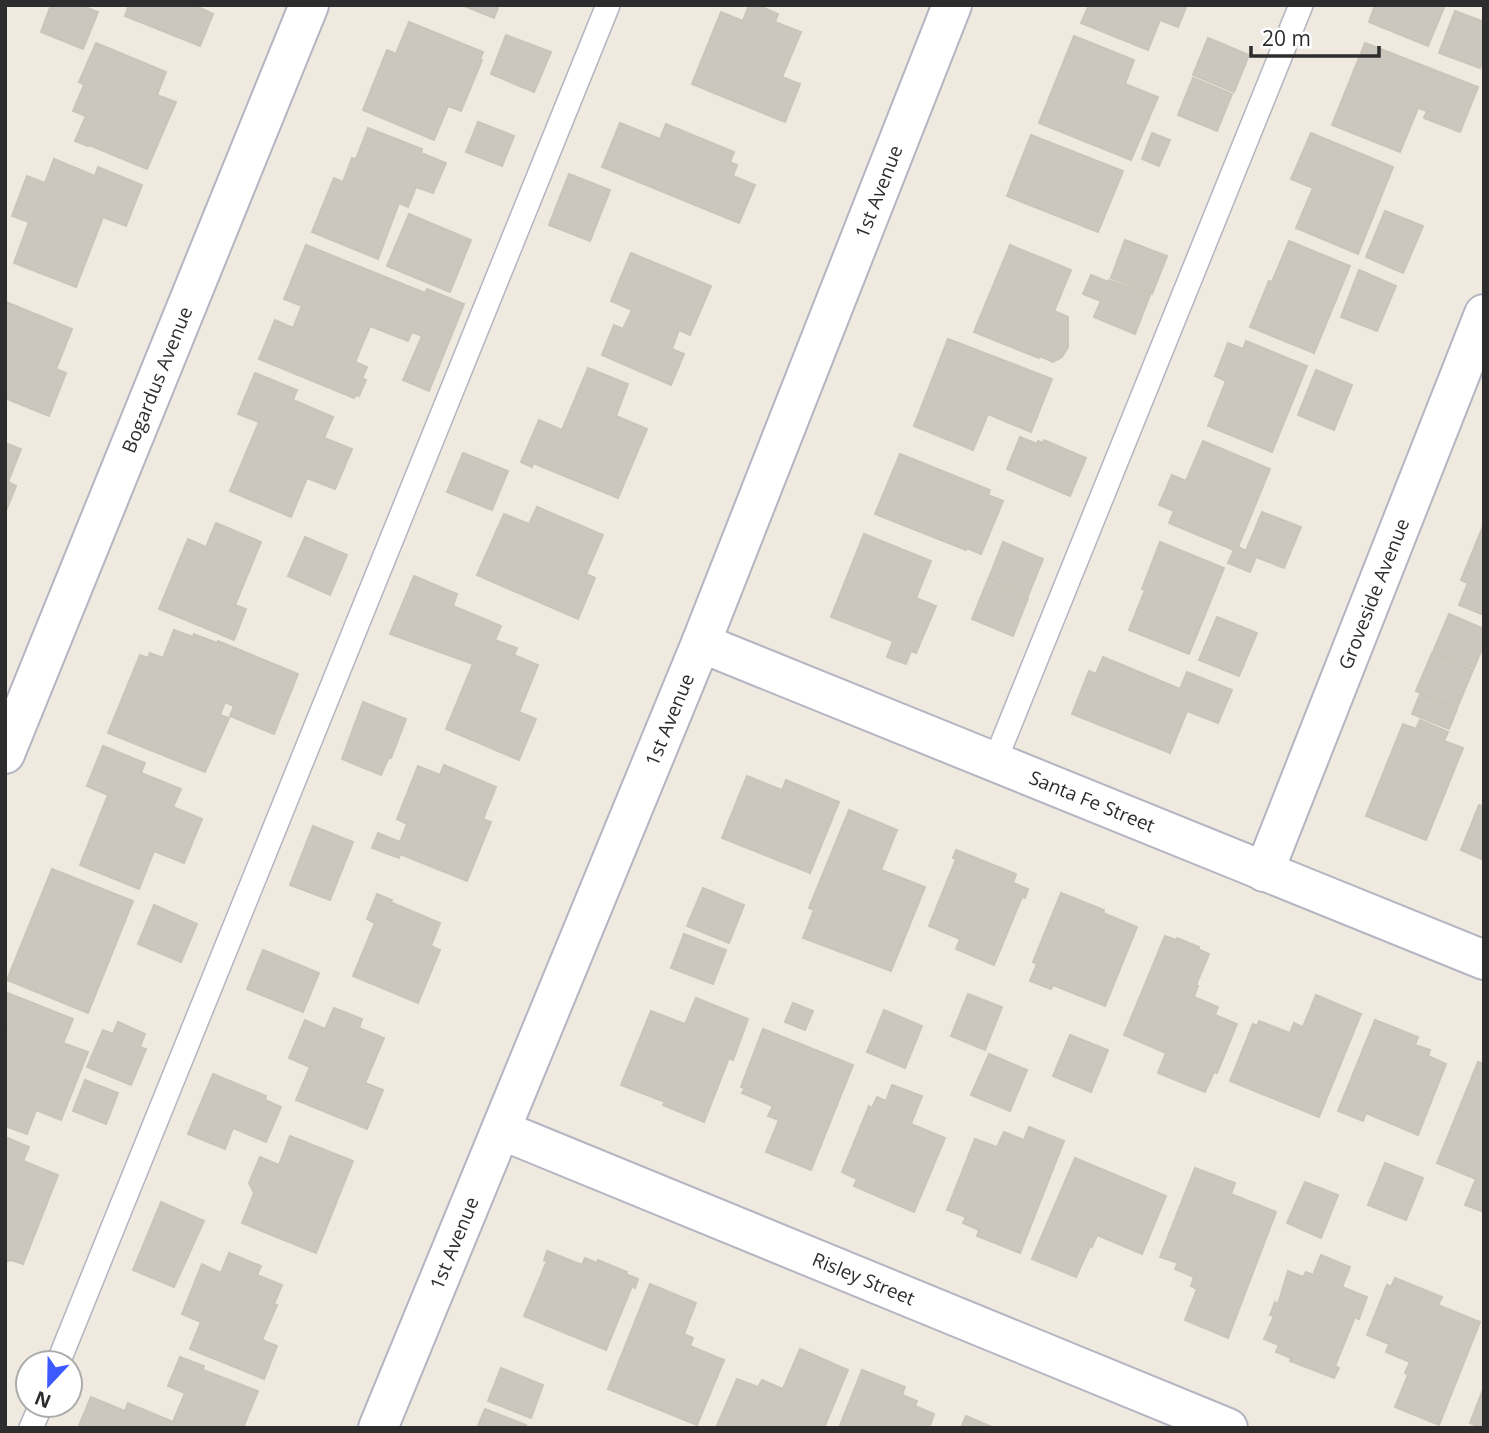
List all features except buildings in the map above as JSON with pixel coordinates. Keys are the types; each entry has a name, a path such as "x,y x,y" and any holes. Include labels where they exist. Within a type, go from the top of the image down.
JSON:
{"street":[{"name":"Bogardus Avenue","path":"5,754 309,5"},
{"name":"1st Avenue","path":"378,1428 701,643 952,5"},
{"name":"Groveside Avenue","path":"1264,872 1473,373 1484,314"},
{"name":"Santa Fe Street","path":"701,643 1484,960"},
{"name":"Risley Street","path":"502,1130 1228,1428"}],"lane":[{"path":"64,1349 608,5"},
{"path":"995,761 1301,5"}]}
